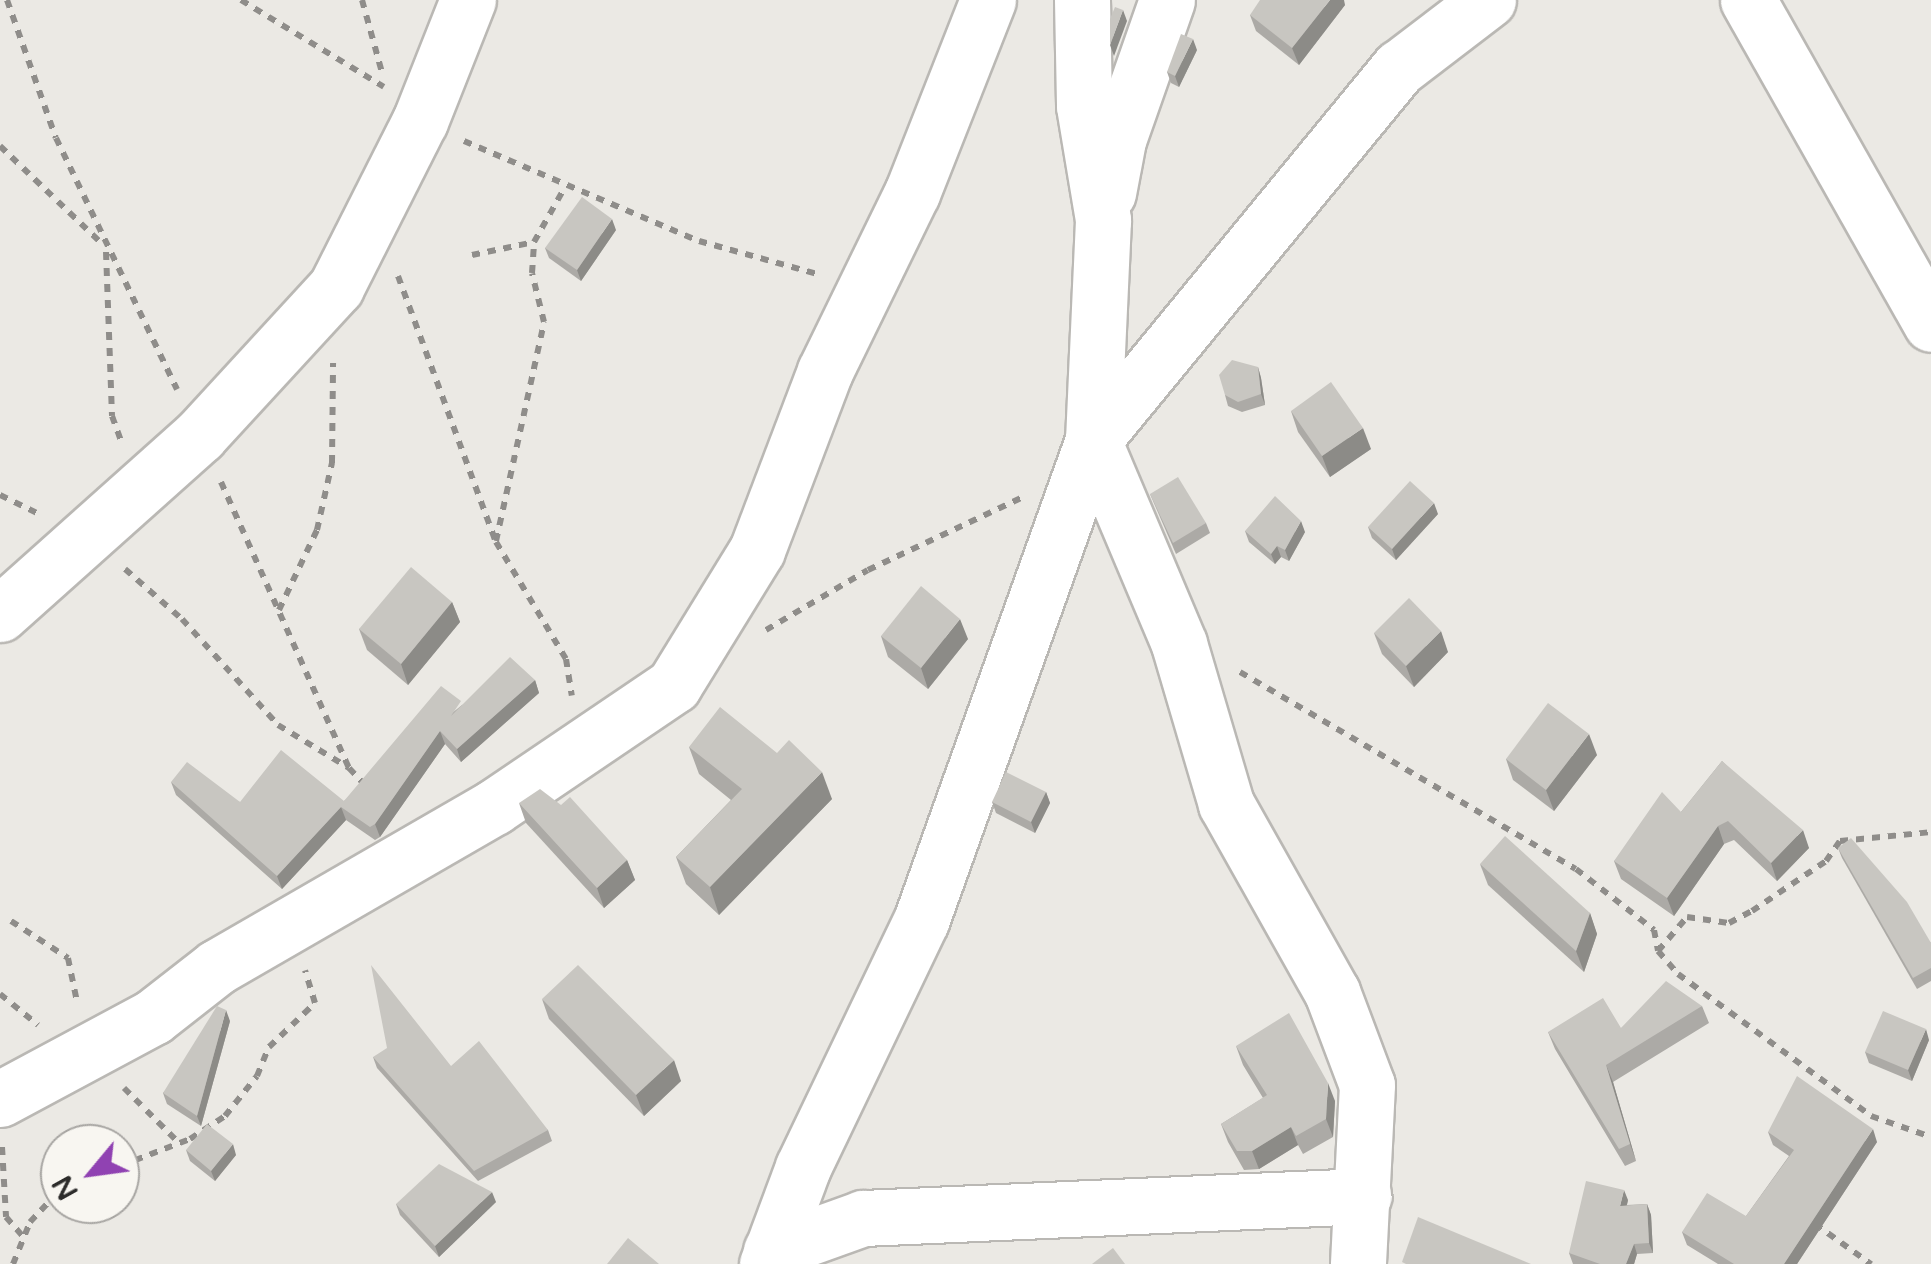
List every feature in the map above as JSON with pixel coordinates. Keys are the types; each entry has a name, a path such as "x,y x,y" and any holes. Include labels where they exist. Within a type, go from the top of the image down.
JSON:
{"street":[{"path":"0,614 90,538 138,486 200,435 336,287 380,204 397,106 468,0"},
{"path":"0,1099 88,1052 290,928 585,746 674,684 757,550 861,287 912,193 988,0"},
{"path":"1082,0 1084,106 1103,220"},
{"path":"769,1258 803,1167 922,921 1093,440 1103,220 1118,140 1166,0"},
{"path":"1093,440 1399,68 1488,0"},
{"path":"1748,0 1931,324"},
{"path":"1093,440 1180,644 1226,804 1332,992 1368,1085 1358,1264"},
{"path":"769,1258 863,1218 1364,1196"}],"path":[{"path":"241,0 397,106 565,187 699,241 861,287"},
{"path":"362,0 397,106"},
{"path":"0,146 106,247 112,416 138,486"},
{"path":"496,542 544,322 532,273 534,242 565,187"},
{"path":"380,204 402,292 496,542 566,659 585,746"},
{"path":"472,255 534,242"},
{"path":"278,610 318,530 332,463 336,287"},
{"path":"755,637 868,570 1037,486"},
{"path":"0,494 90,538 182,619 278,725 349,768 371,791"},
{"path":"1180,644 1267,684 1576,869 1654,930 1658,950 1678,974 1871,1116 1931,1136"},
{"path":"1658,950 1687,917 1729,922 1752,911 1826,861 1840,841 1931,832"},
{"path":"11,921 68,958 88,1052 179,1144"},
{"path":"140,1159 179,1144 224,1116 257,1076 269,1047 315,1003 290,928"},
{"path":"0,1144 8,1167 3,1219 24,1238"},
{"path":"13,1264 40,1208"},
{"path":"1812,1221 1871,1264"}],"building":[{"path":"1260,0 1330,0 1292,48 1250,15"},
{"path":"1115,7 1123,10 1110,45 1110,19"},
{"path":"1181,34 1193,39 1175,76 1167,72"},
{"path":"582,197 612,219 577,270 545,248"},
{"path":"1232,360 1258,367 1261,394 1238,402 1225,395 1219,375"},
{"path":"1331,382 1363,428 1322,456 1291,411"},
{"path":"1178,477 1206,523 1173,543 1150,494"},
{"path":"1410,481 1434,503 1392,549 1368,527"},
{"path":"1275,496 1301,521 1285,550 1277,546 1271,554 1245,531"},
{"path":"411,567 452,602 401,664 359,629"},
{"path":"921,586 960,619 921,668 881,636"},
{"path":"1409,598 1441,631 1406,666 1374,633"},
{"path":"510,657 535,680 457,749 440,731 375,824 370,827 341,807 277,876 171,782 187,762 240,802 281,750 344,801 441,686 461,701 451,716"},
{"path":"1548,703 1589,734 1546,790 1506,759"},
{"path":"720,707 777,753 789,740 822,772 710,887 676,857 742,789 689,747"},
{"path":"1722,761 1803,830 1771,863 1728,821 1718,826 1667,898 1614,861 1662,792 1681,812"},
{"path":"1006,772 1046,792 1031,822 992,802"},
{"path":"540,789 561,805 570,797 627,860 597,888 519,803"},
{"path":"1505,836 1590,913 1576,951 1480,864"},
{"path":"1851,838 1907,902 1931,943 1931,968 1913,978 1838,848"},
{"path":"371,965 451,1066 479,1041 548,1130 474,1171 373,1057 387,1048"},
{"path":"578,965 674,1060 636,1095 542,999"},
{"path":"1666,981 1702,1006 1606,1065 1630,1144 1619,1149 1548,1032 1603,998 1621,1028"},
{"path":"217,1006 226,1010 197,1116 163,1093"},
{"path":"1883,1011 1926,1029 1908,1070 1865,1052"},
{"path":"1289,1013 1328,1083 1326,1119 1296,1136 1291,1127 1252,1151 1237,1151 1221,1124 1267,1095 1236,1046"},
{"path":"1797,1076 1873,1129 1784,1264 1734,1264 1682,1232 1707,1193 1746,1216 1794,1150 1768,1132"},
{"path":"207,1124 233,1144 211,1171 186,1150"},
{"path":"439,1164 492,1192 435,1246 396,1204"},
{"path":"1586,1181 1624,1190 1620,1206 1647,1204 1649,1243 1634,1244 1626,1264 1600,1264 1569,1253"},
{"path":"1418,1217 1531,1264 1406,1264 1402,1262"},
{"path":"628,1238 659,1264 607,1264"},
{"path":"1113,1248 1125,1264 1092,1264"}]}
